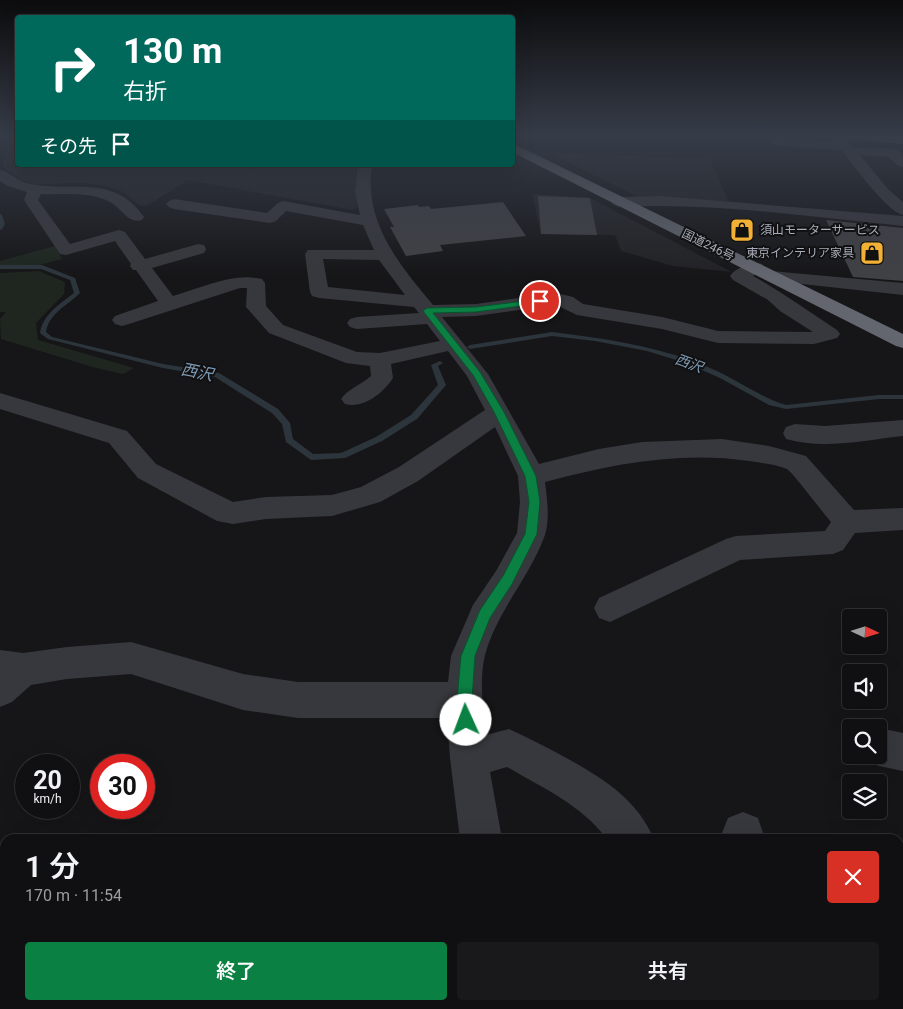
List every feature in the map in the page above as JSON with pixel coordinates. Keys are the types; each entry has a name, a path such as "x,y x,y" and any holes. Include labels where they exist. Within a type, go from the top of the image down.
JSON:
{"highway":[{"name":"国道246号","path":"580,182 903,342"}],"street":[{"path":"11,182 36,189 72,188 92,190 113,197 125,205 136,217"},
{"path":"362,182 368,221 384,255 477,374 499,412 530,476 534,502 531,534 507,580 484,615 468,656 464,700 468,758 480,834"},
{"path":"876,182 893,203 903,210"},
{"path":"882,182 894,184"},
{"path":"36,189 31,200 66,250 118,235 139,266 169,304"},
{"path":"619,202 653,200 711,203 903,221"},
{"path":"174,204 267,222 283,206 368,221"},
{"path":"139,266 198,249"},
{"path":"384,255 314,254 319,292 426,310 476,310 556,299 566,301 577,309 662,323 718,336 814,338 830,334 774,296 739,276 763,272 903,289"},
{"path":"122,320 239,282 256,283 256,307 276,329 354,358 380,360 453,344"},
{"path":"357,323 426,310"},
{"path":"353,399 368,391 382,378 380,360"},
{"path":"0,401 118,436 147,472 227,513 239,515 269,508 320,507 351,502 375,494 404,477 499,412"},
{"path":"795,433 824,435 903,428"},
{"path":"530,476 599,458 642,451 722,448 769,455 797,463 847,522"},
{"path":"847,522 903,519"},
{"path":"610,608 736,548 833,542 847,522"},
{"path":"8,676 67,662 131,658 243,692 298,700 464,700"},
{"path":"468,758 509,748 588,793 608,808 629,834"},
{"path":"887,749 903,752"}],"shaded area":[{"path":"29,182 185,182 146,206 139,205 124,192 102,185 81,183 37,184"},
{"path":"199,182 355,182 358,207 352,210"},
{"path":"608,182 720,182 729,202 636,196"},
{"path":"532,194 590,198 732,272 673,266 621,251 615,235 541,234"},
{"path":"55,246 62,259 39,265 0,265 0,261"},
{"path":"39,271 65,282 64,294 36,323 38,340 134,368 123,374 96,368 1,339 0,319 6,312 0,312 0,273"}],"building":[{"path":"538,196 590,198 597,235 541,234"},
{"path":"503,202 526,236 440,245 443,251 406,256 390,227 394,227 384,209 418,205 419,207 429,206 431,209"},
{"name":"東京インテリア家具","path":"826,220 903,228 903,281 853,277"}],"waterway":[{"name":"西沢","path":"0,215 2,224 0,228"},
{"name":"西沢","path":"0,267 42,267 73,279 77,293 55,310 46,321 43,333 50,338 163,366 217,375 275,411 286,423 289,440 311,457 342,456 379,439 414,417 442,385 434,365 440,363"},
{"name":"西沢","path":"470,347 552,334 595,339 648,349 722,376 772,403 786,407 879,397 903,397"}],"place":[{"name":"須山モーターサービス","path":"742,230"},
{"name":"東京インテリア家具","path":"872,253"}],"route":[{"path":"466,720 464,700 468,656 484,615 507,580 531,534 534,502 530,476 518,447 499,412 477,374 427,311 476,310 540,301"}]}
